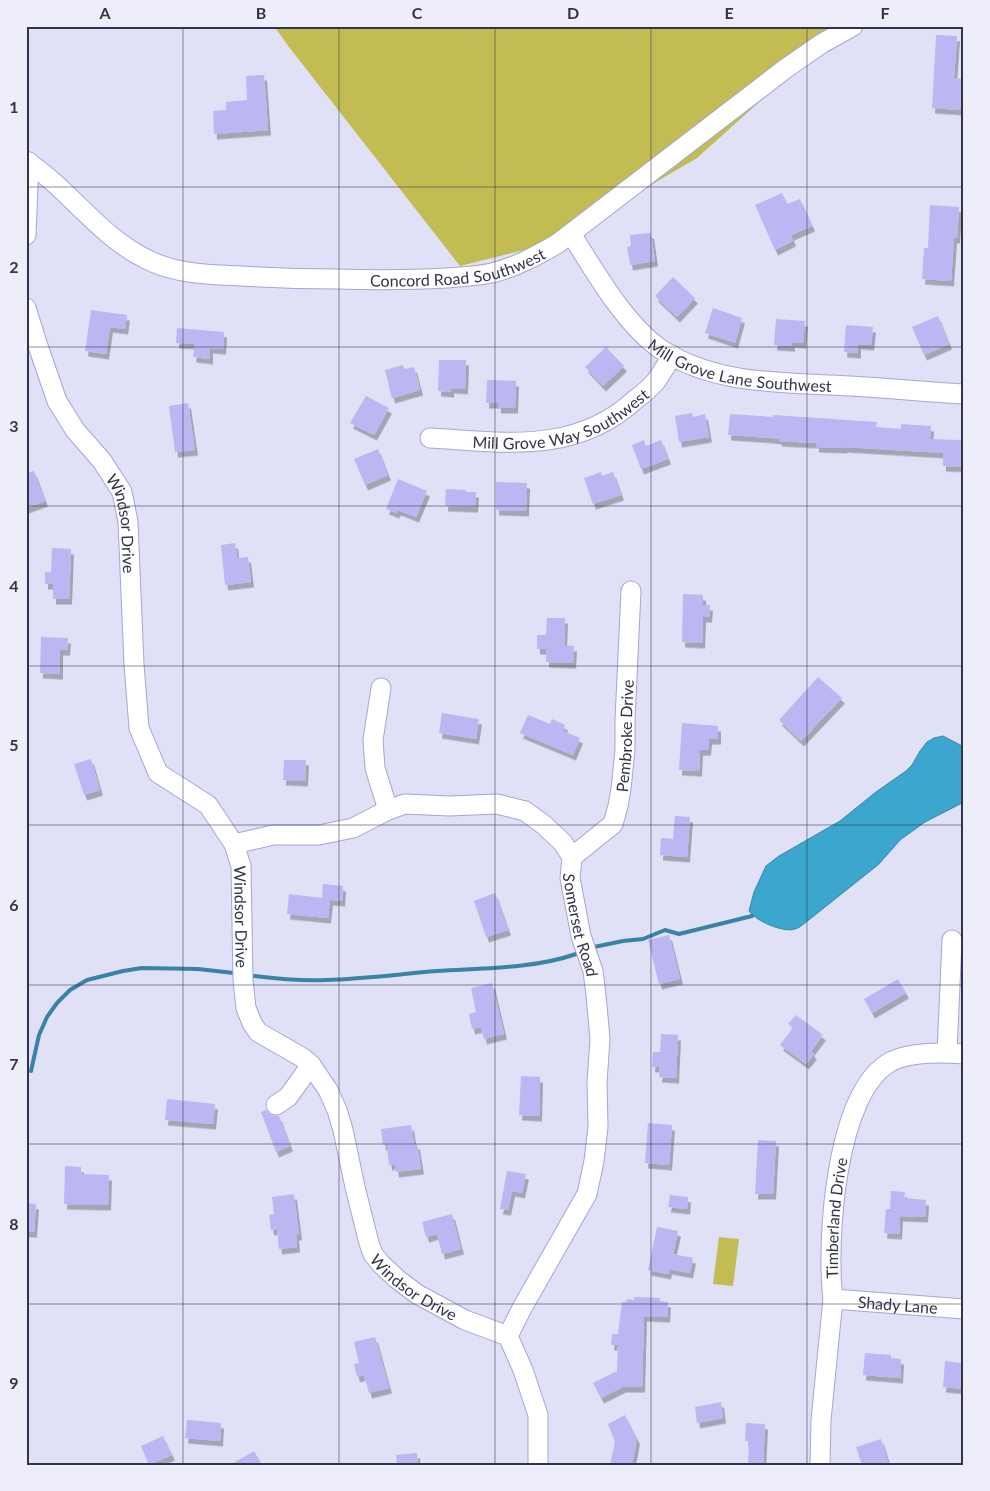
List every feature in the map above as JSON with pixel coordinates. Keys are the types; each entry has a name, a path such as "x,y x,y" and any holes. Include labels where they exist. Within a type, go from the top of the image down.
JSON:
{"street":[{"name":"Concord Road Southwest","path":"28,162 44,174 96,223 134,252 162,266 180,271 310,279 417,280 491,273 529,260 571,234 785,69 821,44 853,26"},
{"path":"26,235 28,162"},
{"name":"Mill Grove Lane Southwest","path":"571,234 626,316 659,347 692,365 726,376 964,394"},
{"name":"Windsor Drive","path":"26,308 57,401 75,430 102,461 122,492 128,522 134,664 139,728 158,773 208,805 234,844 241,866 243,980 246,1008 252,1023 258,1032 304,1058 328,1090 337,1110 373,1254 381,1264 397,1280 418,1294 465,1320 508,1336"},
{"name":"Mill Grove Way Southwest","path":"430,438 530,443 571,436 606,421 628,407 655,382 672,355"},
{"name":"Pembroke Drive","path":"572,857 613,824 618,806 625,750 631,591"},
{"path":"381,688 374,740 375,768 388,810"},
{"name":"Somerset Road","path":"234,844 273,835 319,834 353,828 388,810 406,804 449,806 497,804 524,812 544,825 563,842 572,857 570,878 581,936 593,971 600,1039 597,1082 598,1127 594,1161 587,1194 508,1336"},
{"path":"952,940 955,1053"},
{"name":"Timberland Drive","path":"820,1465 821,1420 833,1300 831,1282 834,1202 844,1140 864,1090 873,1078 892,1061 905,1057 955,1053"},
{"path":"276,1105 288,1096 311,1065"},
{"name":"Shady Lane","path":"833,1300 964,1309"},
{"path":"508,1336 523,1370 538,1415 538,1465"}],"shaded area":[{"path":"274,26 846,26 697,158 552,243 460,266"},
{"path":"719,1237 739,1239 733,1286 713,1284"}],"water":[{"path":"943,736 964,747 964,802 925,822 900,840 879,864 798,928 790,930 777,928 752,915 749,911 754,892 766,866 779,856 840,821 906,771 927,742"}],"building":[{"path":"936,35 957,36 954,78 962,79 960,110 932,108"},
{"path":"264,75 268,130 214,134 213,111 226,110 226,102 247,100 246,76"},
{"path":"782,193 787,204 800,199 812,226 791,235 793,241 775,250 755,205"},
{"path":"930,205 959,207 957,238 954,238 951,281 922,279 924,248 928,248"},
{"path":"651,233 655,261 630,265 627,247 631,246 630,235"},
{"path":"673,277 695,298 677,317 655,296"},
{"path":"713,308 742,318 735,343 705,333"},
{"path":"91,310 127,315 125,329 110,327 106,354 85,351"},
{"path":"938,316 949,344 924,355 912,327"},
{"path":"776,319 805,321 803,343 792,342 792,346 774,345"},
{"path":"846,325 873,327 871,345 858,344 858,353 844,352"},
{"path":"177,328 224,332 223,349 210,348 210,359 193,357 195,344 176,343"},
{"path":"606,347 624,366 603,386 585,367"},
{"path":"439,360 466,360 465,389 451,388 451,392 438,391"},
{"path":"403,365 404,369 414,367 420,390 392,398 385,370"},
{"path":"487,380 516,381 515,408 498,408 498,403 486,403"},
{"path":"366,396 389,408 374,435 350,423"},
{"path":"188,403 195,450 175,452 169,406"},
{"path":"692,413 693,417 705,414 709,437 679,442 675,416"},
{"path":"730,414 877,422 876,427 901,429 901,424 931,426 930,439 961,440 961,447 964,448 964,467 943,466 943,453 816,447 816,443 728,435"},
{"path":"644,440 646,446 661,440 668,459 641,469 632,445"},
{"path":"378,449 388,475 365,485 354,459"},
{"path":"34,471 45,501 26,508 26,473"},
{"path":"601,472 602,476 613,472 621,495 593,504 584,478"},
{"path":"398,479 427,491 416,517 398,510 396,513 386,509"},
{"path":"496,482 527,483 526,511 496,510"},
{"path":"446,489 476,492 475,507 445,506"},
{"path":"235,543 237,558 248,557 251,582 225,585 221,545"},
{"path":"52,548 71,549 69,599 53,599 53,584 45,584 45,572 51,572"},
{"path":"683,594 703,595 703,605 710,605 709,617 703,617 702,643 682,642"},
{"path":"547,618 565,618 564,645 574,646 573,663 546,662 546,649 537,649 537,635 546,635"},
{"path":"41,637 68,638 67,650 60,650 60,674 40,673"},
{"path":"818,677 842,698 801,741 779,720"},
{"path":"442,713 479,719 476,739 439,733"},
{"path":"528,715 550,724 552,719 565,725 563,731 580,738 573,755 520,733"},
{"path":"682,723 718,726 718,739 709,739 708,750 700,750 699,771 679,770"},
{"path":"91,759 100,790 84,795 74,764"},
{"path":"284,760 306,760 305,781 283,780"},
{"path":"675,816 690,817 687,857 660,855 661,838 673,839"},
{"path":"323,884 343,886 342,901 330,900 328,918 287,914 289,894 322,898"},
{"path":"495,893 508,930 486,937 474,901"},
{"path":"669,935 680,979 659,984 648,940"},
{"path":"898,979 906,993 872,1013 864,999"},
{"path":"492,983 504,1034 484,1039 481,1027 472,1029 469,1014 476,1012 471,988"},
{"path":"796,1015 823,1035 811,1051 814,1054 806,1064 780,1045 793,1028 788,1024"},
{"path":"661,1034 678,1035 676,1078 659,1077 660,1067 652,1067 653,1052 660,1052"},
{"path":"521,1076 540,1077 539,1116 519,1115"},
{"path":"167,1099 215,1104 213,1124 165,1120"},
{"path":"266,1110 271,1115 279,1116 290,1146 276,1152 261,1112"},
{"path":"648,1123 672,1125 669,1165 645,1163"},
{"path":"411,1125 414,1144 417,1144 421,1169 396,1172 395,1164 389,1165 387,1145 383,1145 381,1129"},
{"path":"758,1140 776,1141 773,1194 755,1194"},
{"path":"65,1166 81,1167 81,1174 109,1175 108,1205 64,1204"},
{"path":"507,1171 526,1174 522,1193 512,1191 508,1210 500,1209"},
{"path":"891,1191 905,1192 904,1198 926,1200 925,1217 900,1216 899,1234 884,1233 886,1209 890,1209"},
{"path":"294,1194 299,1235 296,1235 297,1247 279,1249 277,1229 271,1230 269,1215 274,1214 272,1197"},
{"path":"670,1195 688,1197 687,1209 668,1207"},
{"path":"26,1203 36,1204 34,1232 26,1232"},
{"path":"452,1214 461,1249 442,1254 437,1234 426,1237 422,1222"},
{"path":"657,1227 678,1231 673,1254 693,1258 690,1273 669,1269 668,1274 648,1270"},
{"path":"634,1297 660,1298 660,1301 668,1302 667,1317 644,1316 642,1387 623,1387 601,1398 593,1383 617,1371 618,1345 611,1345 612,1334 618,1334 622,1302 626,1302 627,1299 634,1300"},
{"path":"375,1337 389,1388 369,1393 364,1375 357,1377 354,1364 359,1363 354,1342"},
{"path":"865,1353 891,1355 891,1358 901,1359 900,1378 863,1375"},
{"path":"945,1361 961,1363 961,1368 964,1369 964,1389 943,1387"},
{"path":"721,1402 723,1418 697,1423 695,1407"},
{"path":"625,1415 637,1439 632,1465 610,1465 615,1442 608,1424"},
{"path":"187,1420 221,1423 220,1441 185,1438"},
{"path":"746,1423 765,1424 763,1465 748,1465 749,1441 745,1441"},
{"path":"163,1436 172,1455 149,1465 141,1446"},
{"path":"881,1439 889,1465 862,1465 856,1447"},
{"path":"254,1451 262,1465 230,1465"},
{"path":"417,1453 418,1465 397,1465 396,1455"}],"waterway":[{"path":"594,947 643,939 665,930 679,934 752,916"},
{"path":"254,976 308,980 354,979 525,965 542,963 576,954"},
{"path":"31,1071 39,1035 47,1017 70,990 87,980 142,968 198,969 234,973"}]}
